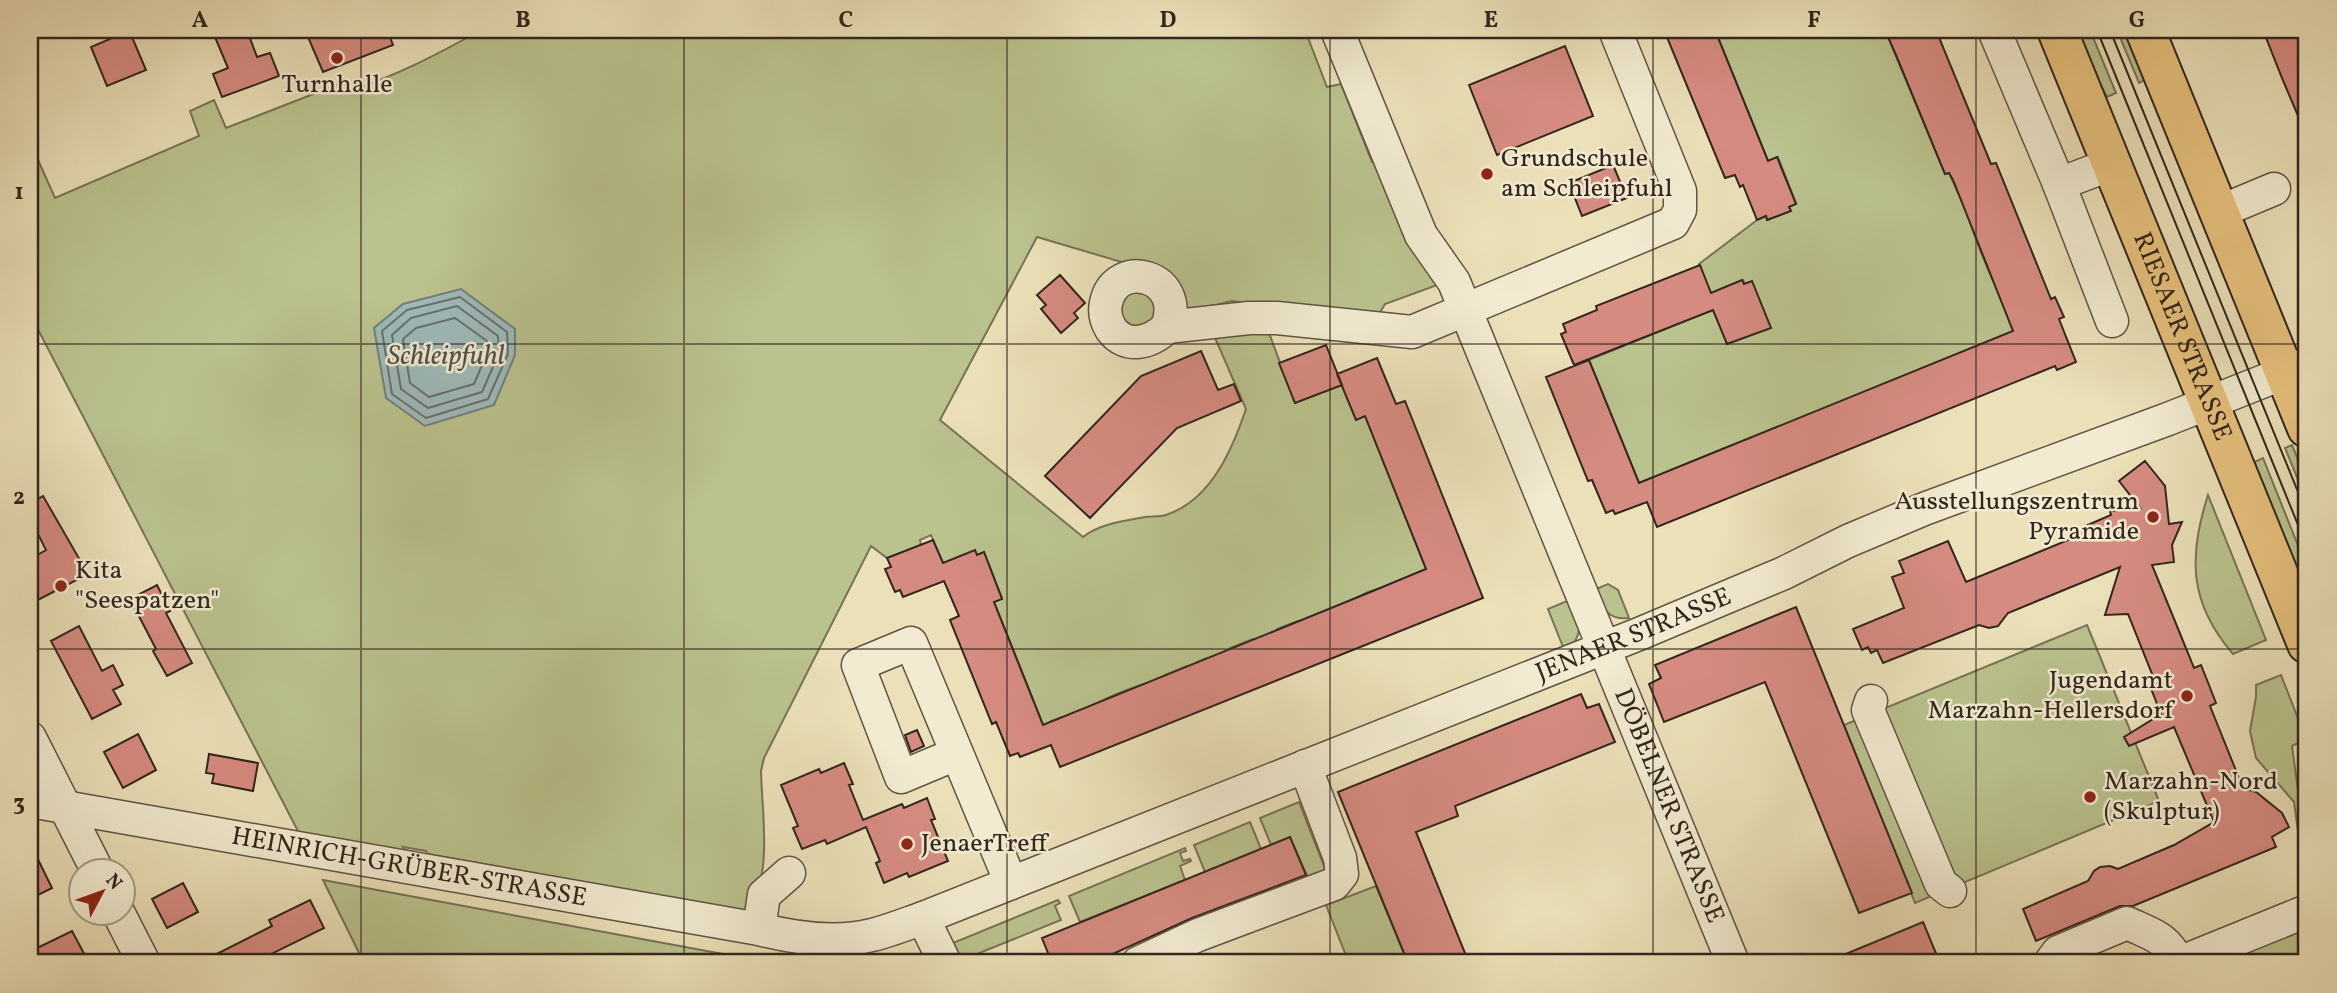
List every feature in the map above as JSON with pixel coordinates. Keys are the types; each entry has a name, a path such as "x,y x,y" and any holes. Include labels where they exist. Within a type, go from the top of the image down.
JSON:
{"main road":[{"name":"RIESAER STRASSE","path":"2057,30 2307,644"},
{"path":"2146,30 2282,374 2307,428"}],"street":[{"name":"DÖBELNER STRASSE","path":"1337,30 1421,235 1454,282 1466,310 1732,963"},
{"path":"1167,327 1249,318 1278,318 1412,332 1673,223 1681,201 1680,191 1615,30"},
{"path":"1994,30 2059,184 2112,321"},
{"path":"2059,184 2112,164"},
{"path":"2219,212 2274,189"},
{"name":"JENAER STRASSE","path":"789,937 870,936 923,918 1605,648 1784,573 1848,541 1924,509 2282,374"},
{"path":"1871,701 1868,710 1941,884 1950,891"},
{"path":"30,738 90,856"},
{"path":"956,754 1011,883"},
{"path":"1138,963 1198,935 1334,884 1342,874 1340,858 1305,766"},
{"name":"HEINRICH-GRÜBER-STRASSE","path":"30,801 759,929 789,937"},
{"path":"759,929 764,895 789,873"},
{"path":"2050,963 2058,952 2127,923 2160,938 2170,946 2179,963 2307,911"},
{"path":"923,918 945,963"},
{"path":"125,926 144,963"}],"green space":[{"path":"481,30 1305,30 1327,87 1341,84 1372,162 1377,160 1440,284 1385,304 1378,316 1231,301 1189,312 1182,308 1152,271 1037,237 940,420 1083,537 1112,524 1166,515 1182,508 1207,486 1226,457 1246,409 1215,338 1229,329 1269,333 1295,403 1342,385 1356,420 1365,416 1428,574 1368,592 1301,625 1298,621 1277,629 1278,634 1256,643 1253,639 1230,648 1232,653 1209,662 1207,658 1197,662 1198,666 1189,670 1187,666 1165,675 1166,679 1126,690 1064,721 1062,717 1051,721 1045,729 994,602 1002,598 984,552 945,568 931,535 920,540 921,545 887,558 871,546 764,758 761,771 763,862 756,897 748,912 428,854 426,851 403,847 406,851 300,835 30,314 30,142 55,198 199,136 190,111 214,100 226,128 344,82 349,91 383,79"},
{"path":"1715,30 1890,30 1892,35 1888,37 1945,174 1949,173 1958,193 1962,191 1979,247 2019,334 1720,450 1674,469 1653,483 1651,478 1639,483 1589,360 1717,308 1726,331 1723,333 1727,344 1771,328 1743,280 1720,289 1712,297 1699,264 1757,220 1766,216 1768,220 1790,211 1789,207 1796,203 1778,157 1768,161"},
{"path":"2071,30 2090,30 2116,93 2107,97"},
{"path":"2117,30 2134,30 2153,76 2139,83"},
{"path":"1128,289 1154,295 1157,321 1126,330 1115,305"},
{"path":"2292,445 2307,482 2307,502 2285,448"},
{"path":"2263,458 2307,568 2307,616 2246,466"},
{"path":"2208,495 2266,640 2233,654 2208,616 2196,579 2197,539"},
{"path":"1608,584 1618,590 1629,618 1610,615 1603,607 1594,590"},
{"path":"1574,598 1579,620 1578,634 1565,652 1548,609"},
{"path":"2087,625 2159,801 1915,903 1844,725"},
{"path":"2281,675 2306,739 2292,746 2305,842 2300,845 2294,802 2256,758 2250,731 2256,685"},
{"path":"1299,802 1327,874 1316,881 1307,876 1290,837 1271,845 1260,818"},
{"path":"1250,822 1261,849 1205,872 1194,845"},
{"path":"1185,848 1186,851 1180,853 1183,861 1191,861 1180,866 1185,880 1080,922 1069,896"},
{"path":"323,880 750,959 757,963 364,963"},
{"path":"1376,886 1408,963 1349,963 1326,905"},
{"path":"1058,900 1060,903 1055,906 1061,920 955,963 948,945"},
{"path":"2307,927 2307,963 2220,963"}],"water":[{"name":"Schleipfuhl","path":"461,289 515,329 515,355 494,405 425,426 386,398 374,328 403,304"}],"building":[{"path":"106,30 129,30 146,70 107,86 91,47 110,39"},
{"path":"212,30 247,30 257,57 270,53 279,76 222,97 213,74 228,68"},
{"name":"Turnhalle","path":"305,30 387,30 393,45 323,72"},
{"path":"1664,30 1715,30 1768,161 1777,157 1796,204 1789,207 1791,211 1767,220 1766,216 1757,220 1743,185 1740,187 1735,175 1725,178"},
{"path":"1890,30 1936,30 1991,164 1996,163 2051,299 2055,297 2064,317 2059,319 2076,362 2057,370 2055,366 1657,527 1647,502 1615,514 1613,510 1606,513 1592,480 1588,481 1546,377 1589,360 1639,483 2013,331 1953,180 1949,173 1945,174 1888,37 1892,35"},
{"path":"2263,30 2307,30 2307,137 2282,78"},
{"path":"1565,46 1593,116 1497,155 1469,85"},
{"path":"1613,165 1627,198 1582,216 1569,183"},
{"path":"1700,265 1711,293 1742,280 1744,284 1752,281 1771,328 1727,344 1713,310 1574,365 1561,334 1566,332 1563,324 1597,310 1596,306"},
{"path":"1060,275 1085,303 1074,313 1078,318 1061,333 1041,309 1046,305 1037,295"},
{"path":"1326,345 1342,385 1295,403 1279,363"},
{"path":"1201,351 1218,390 1234,384 1241,401 1177,428 1090,518 1045,476 1141,376"},
{"path":"1377,358 1396,404 1405,401 1483,598 1060,767 1051,745 1020,757 1018,753 1010,756 996,722 992,724 950,620 959,616 944,581 903,597 900,590 895,592 885,569 891,567 887,558 933,540 943,563 975,550 977,555 984,552 1002,599 994,602 1043,725 1368,593 1426,569 1365,416 1356,420 1337,374"},
{"path":"2145,461 2165,486 2169,524 2182,522 2172,545 2174,562 2152,565 2194,668 2201,665 2216,703 2210,706 2243,788 2256,792 2282,813 2289,827 2272,837 2276,847 2133,906 2120,906 2036,941 2023,909 2088,881 2100,867 2118,869 2174,845 2214,822 2174,727 2129,746 2124,737 2161,714 2150,686 2156,684 2128,614 2105,615 2120,567 2008,613 1998,626 1989,628 1979,625 1883,663 1877,650 1871,653 1868,647 1862,650 1853,629 1904,608 1892,577 1904,573 1899,561 1948,541 1966,582 2078,536 2076,530 2111,515 2110,511 2140,508 2119,481"},
{"path":"43,496 88,574 30,604 30,559 46,550 30,518 30,503"},
{"path":"157,585 170,611 166,613 192,663 167,676 130,599"},
{"path":"1796,607 1912,893 1859,913 1765,682 1664,722 1649,684 1661,678 1655,665"},
{"path":"79,626 102,671 113,665 123,685 113,690 121,704 92,719 51,641"},
{"path":"1581,694 1587,708 1599,704 1615,742 1455,806 1458,816 1416,832 1469,963 1408,963 1338,792"},
{"path":"917,730 924,746 911,752 905,735"},
{"path":"138,734 156,770 123,788 104,752"},
{"path":"209,754 258,763 253,791 212,783 214,774 206,773"},
{"path":"844,763 853,784 849,785 863,820 902,804 904,808 927,798 935,819 931,820 948,861 909,877 907,873 884,883 876,863 880,861 866,827 827,844 825,840 802,849 793,828 798,826 781,785 819,769 821,773"},
{"path":"1290,837 1306,875 1192,918 1093,963 1052,963 1042,938"},
{"path":"30,843 52,888 30,899"},
{"path":"183,883 198,912 167,928 152,899"},
{"path":"310,900 324,928 253,963 199,963 272,926 269,920"},
{"path":"1923,922 1940,963 1824,963"},
{"path":"72,931 89,963 40,963 33,950"}],"tram line":[{"path":"2097,30 2307,547"},
{"path":"2110,30 2307,514"}],"place":[{"name":"Turnhalle","path":"337,58"},
{"name":"Grundschule am Schleipfuhl","path":"1487,174"},
{"name":"Ausstellungszentrum Pyramide","path":"2153,517"},
{"name":"Kita \"Seespatzen\"","path":"61,586"},
{"name":"Jugendamt Marzahn-Hellersdorf","path":"2187,696"},
{"name":"Marzahn-Nord (Skulptur)","path":"2090,797"},
{"name":"JenaerTreff","path":"907,844"}]}
